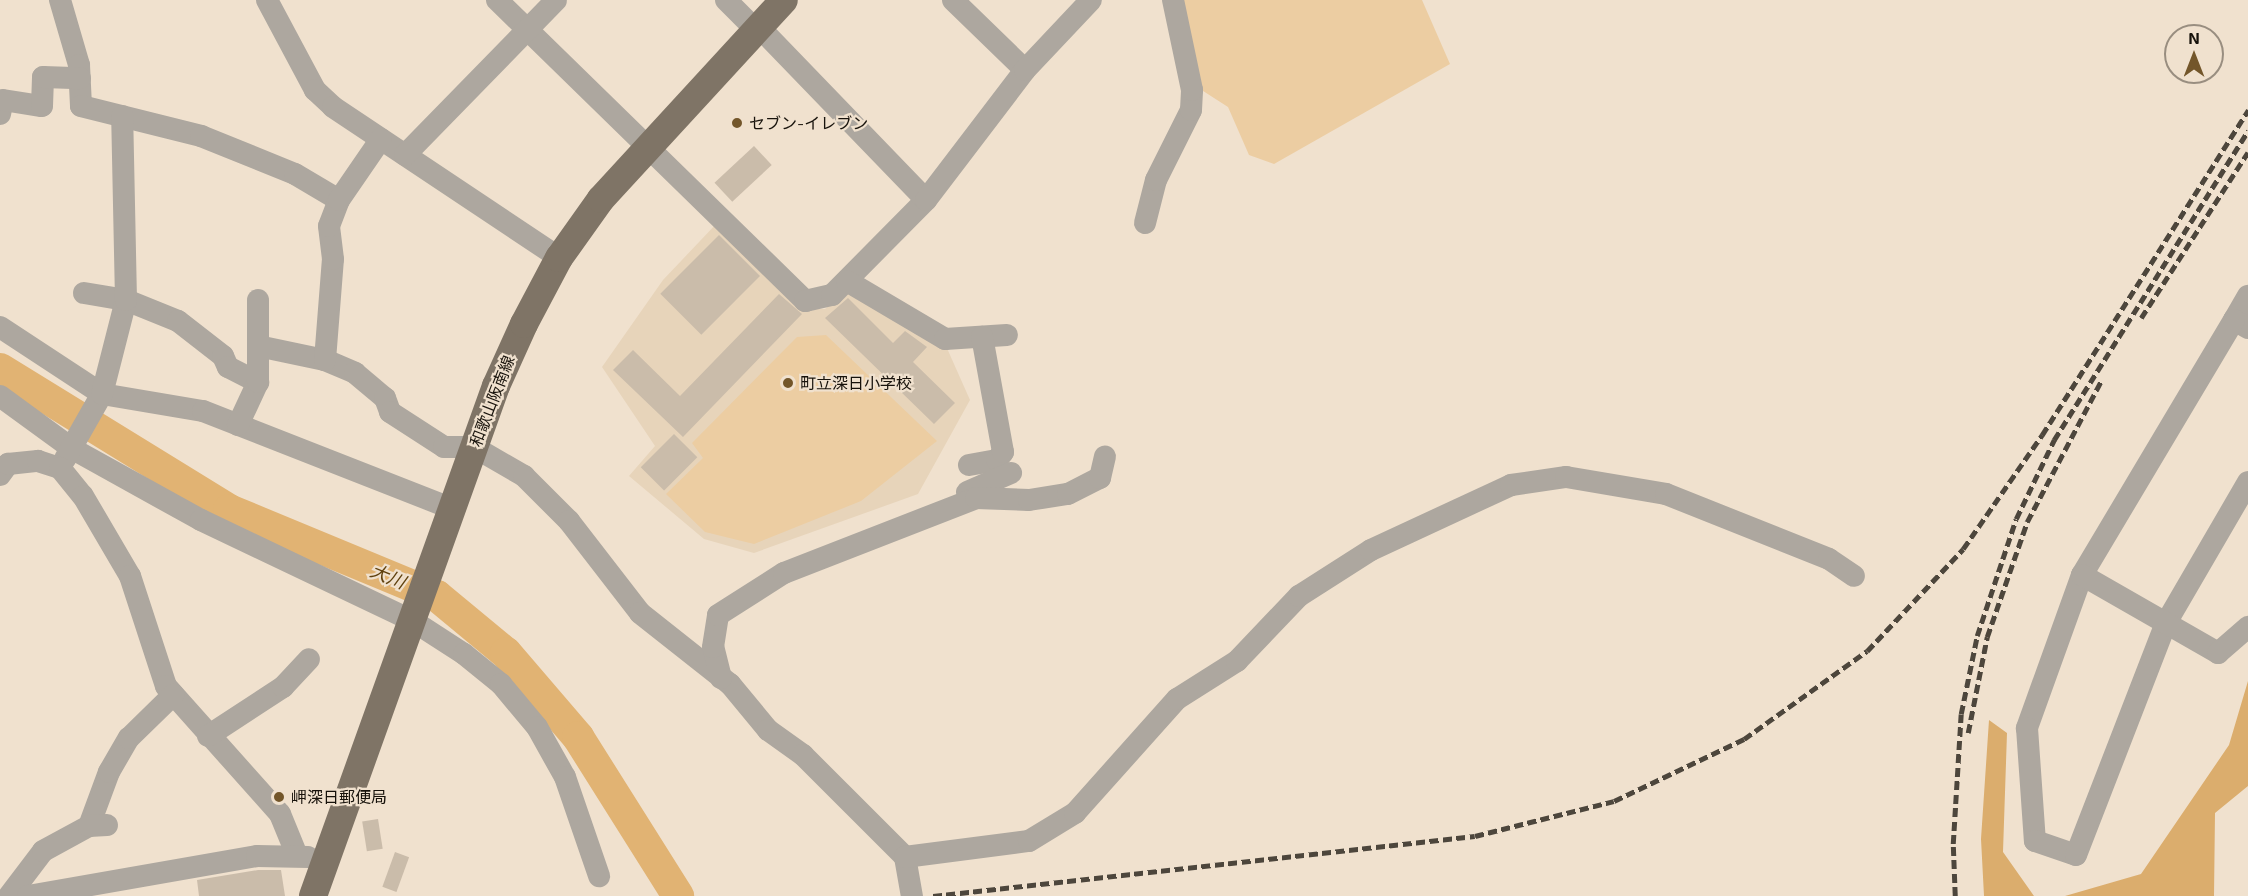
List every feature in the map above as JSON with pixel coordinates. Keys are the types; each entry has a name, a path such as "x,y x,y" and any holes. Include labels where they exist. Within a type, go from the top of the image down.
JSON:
{"main road":[{"name":"和歌山阪南線","path":"321,883 474,447 524,324 559,258 647,144 784,0"}],"street":[{"path":"60,0 80,78 81,106 201,136 295,174 339,200"},
{"path":"267,0 315,90 381,139 559,258"},
{"path":"497,0 806,301 822,302 847,281 926,200 1025,70 1092,0"},
{"path":"405,155 556,0"},
{"path":"726,0 757,28 926,200"},
{"path":"953,0 1025,70"},
{"path":"1146,223 1156,180 1191,110 1192,90 1173,0"},
{"path":"0,114 3,100 42,106 43,77 80,78"},
{"path":"60,468 100,398 126,300 122,116"},
{"path":"325,360 333,259 329,226 339,200 381,139"},
{"path":"847,281 945,339 1007,335"},
{"path":"84,293 126,300 178,321 223,356 228,367 258,382"},
{"path":"2248,296 2241,324 2082,575 2027,728 2035,841 2076,855 2166,623 2248,482"},
{"path":"238,426 258,382 258,300"},
{"path":"0,327 100,398 203,411 453,509"},
{"path":"969,465 997,460 1003,452 982,337"},
{"path":"258,346 325,360 355,373 385,398 390,412 444,447 474,447 524,476 569,521 640,613 721,678 905,857 912,896"},
{"path":"0,396 72,446 201,520 414,617 501,684 537,727 565,777 599,876"},
{"path":"721,678 713,629 723,611 784,573 929,519 976,498 1029,500 1068,494 1100,478 1106,457"},
{"path":"0,475 8,464 38,461 60,468 83,496 130,576 172,695 280,814 296,853 321,883"},
{"path":"929,519 954,497 1011,473"},
{"path":"905,857 1029,841 1075,813 1177,699 1237,661 1299,596 1382,545 1511,485 1566,477 1666,494 1829,559 1854,576"},
{"path":"2082,575 2218,653 2248,627"},
{"path":"208,736 283,687 309,659"},
{"path":"9,896 43,851 98,825 109,772 129,738 172,695"},
{"path":"28,896 296,853"}],"shaded area":[{"path":"1181,0 1422,0 1450,64 1274,164 1249,155 1228,107 1200,89"},
{"name":"町立深日小学校","path":"718,222 804,309 825,309 850,287 946,346 970,400 918,494 754,553 704,539 629,476 655,446 602,367 663,280"},
{"path":"826,335 937,441 861,501 754,544 705,532 666,494 703,458 692,443 797,337"},
{"path":"2248,681 2248,786 2215,813 2214,896 2065,896 2141,874 2229,745"},
{"path":"1989,720 2007,733 2003,852 2034,896 1984,896 1981,839"}],"building":[{"path":"754,146 772,165 732,202 715,183"},
{"path":"719,235 760,276 701,335 660,294"},
{"path":"779,294 802,314 683,437 613,370 633,350 680,396"},
{"path":"848,298 893,343 905,331 927,347 913,362 955,403 934,424 825,318"},
{"path":"674,434 697,457 664,491 641,467"},
{"path":"378,819 383,849 367,851 362,822"},
{"path":"395,852 409,857 396,892 382,887"},
{"path":"258,870 281,870 285,896 199,896 197,880"}],"waterway":[{"name":"大川","path":"0,369 229,510 437,596 506,653 578,737 678,896"}],"railway":[{"path":"933,896 1475,836 1614,801 1744,739 1867,651 1963,549 2042,435 2248,110"},
{"path":"1955,896 1953,844 1961,714 1977,636 2016,519 2054,440 2248,131"},
{"path":"2141,318 2248,152"},
{"path":"1968,733 1987,637 2027,522 2102,379"}],"place":[{"name":"セブン-イレブン","path":"737,123"},
{"name":"町立深日小学校","path":"788,383"},
{"name":"岬深日郵便局","path":"279,797"}]}
